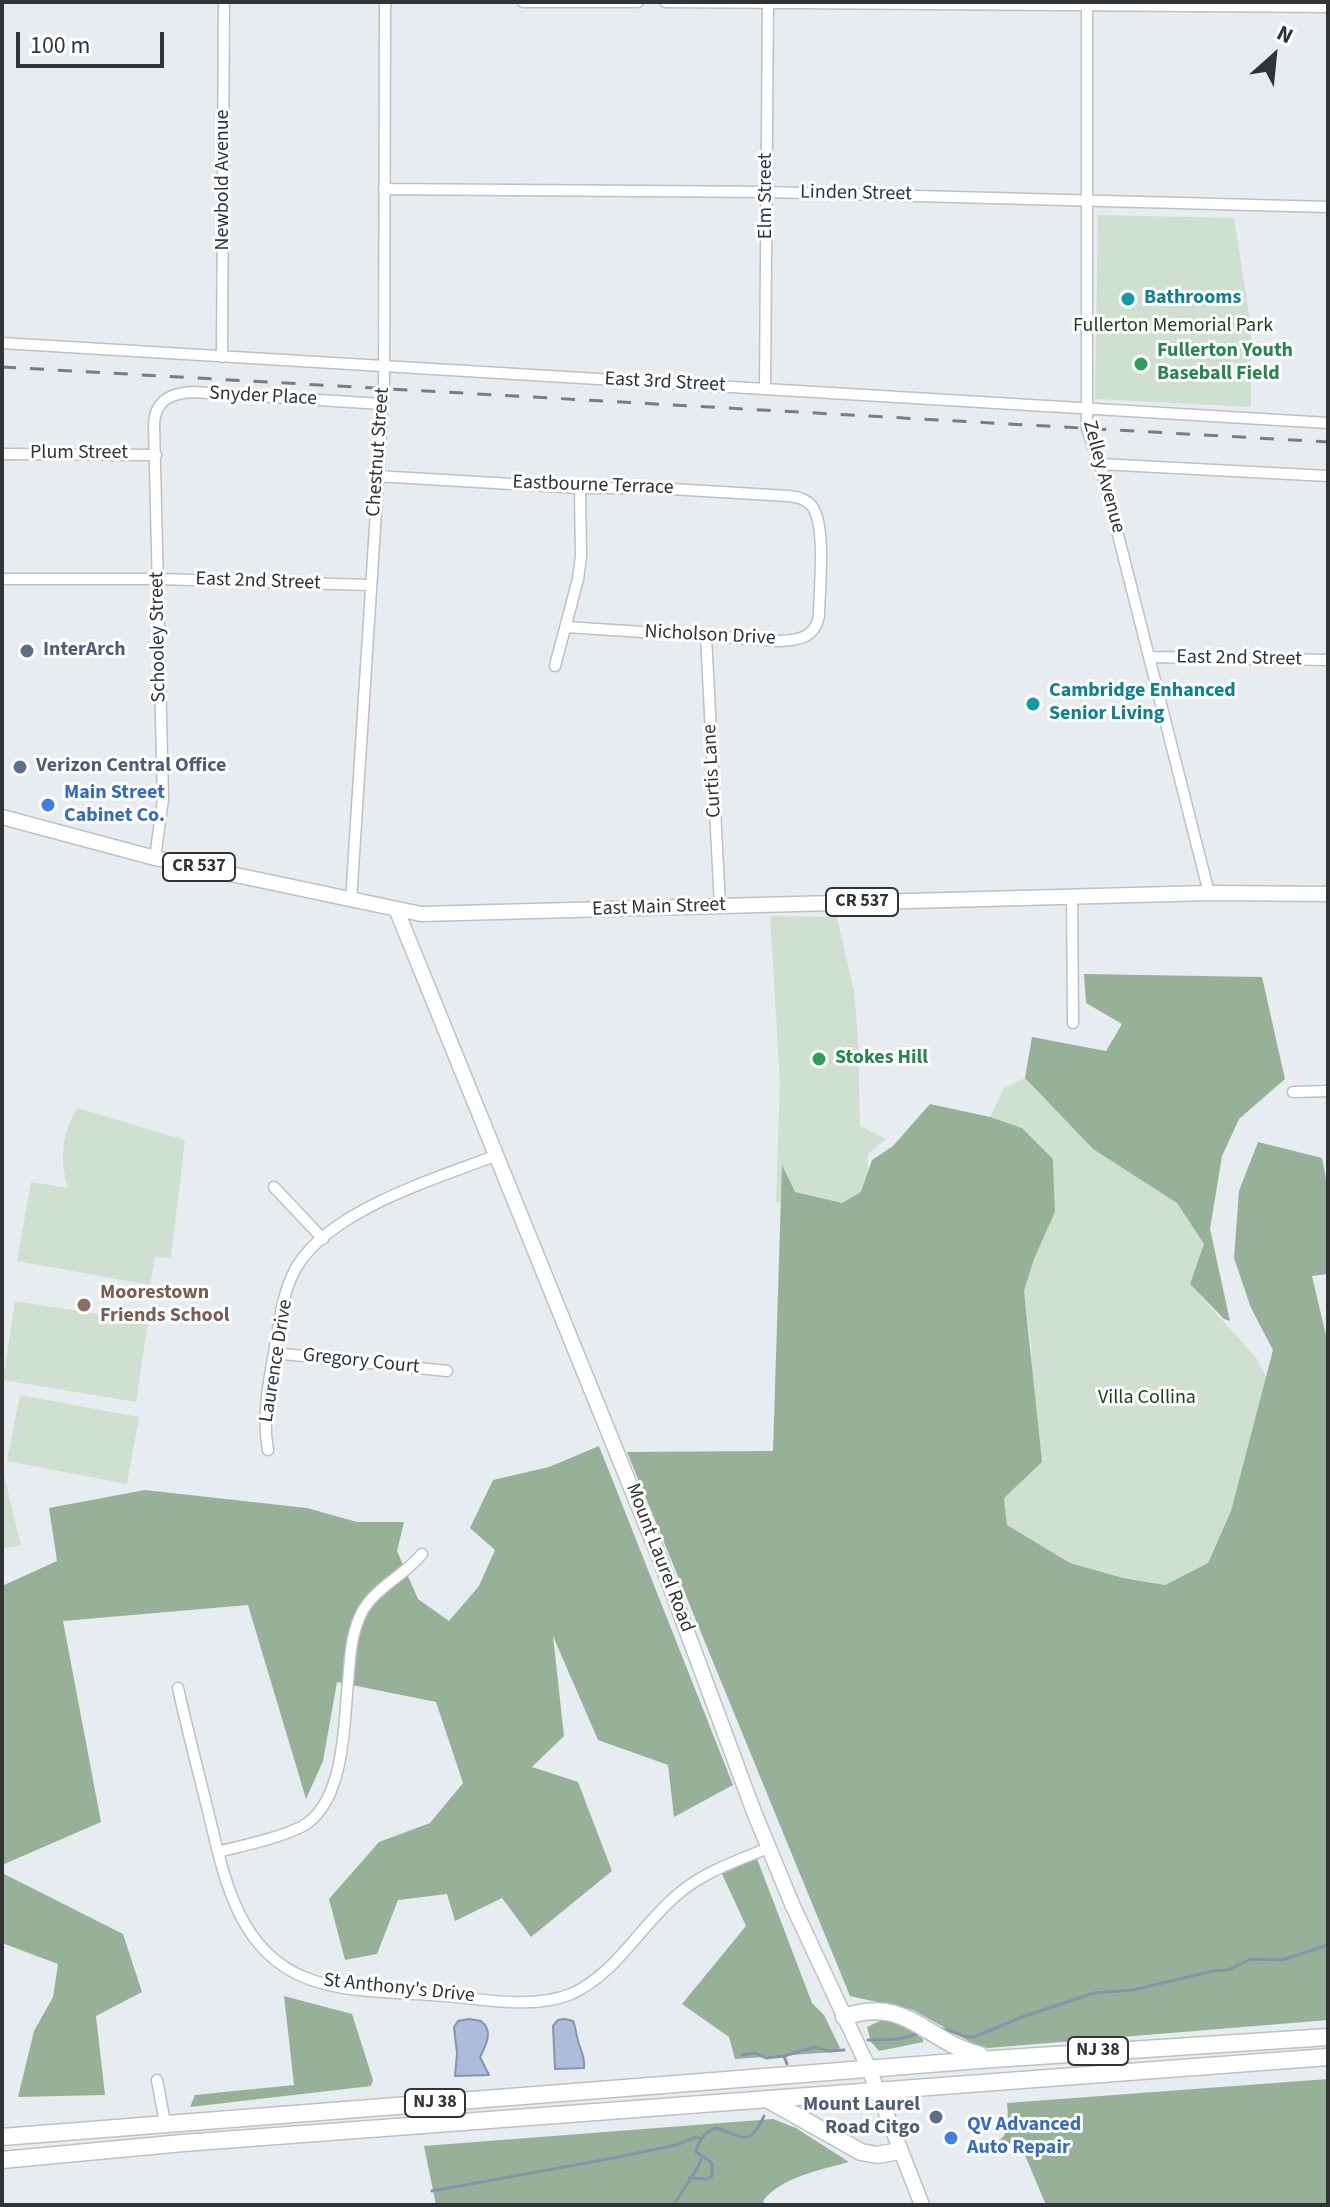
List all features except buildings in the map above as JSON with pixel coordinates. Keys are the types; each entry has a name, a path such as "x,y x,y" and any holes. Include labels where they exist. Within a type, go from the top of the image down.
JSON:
{"highway":[{"path":"844,2017 866,2011 895,2012 951,2046 993,2059"},
{"name":"NJ 38","path":"2,2137 993,2059 1328,2037"},
{"name":"NJ 38","path":"2,2160 183,2143 1328,2057"},
{"path":"766,2099 861,2152 877,2155 900,2151"}],"main road":[{"name":"East Main Street","path":"2,817 155,858 421,914 1209,893 1328,894"},
{"name":"Mount Laurel Road","path":"397,911 660,1559 768,1848 869,2069 922,2205"}],"street":[{"name":"Newbold Avenue","path":"222,357 224,2"},
{"name":"Chestnut Street","path":"351,901 382,404 385,2"},
{"path":"523,2 638,2"},
{"path":"665,2 1328,7"},
{"name":"Elm Street","path":"765,389 768,3"},
{"name":"Zelley Avenue","path":"1087,4 1087,429 1100,464 1209,893"},
{"name":"Linden Street","path":"384,189 767,192 1328,207"},
{"name":"East 3rd Street","path":"2,343 1328,423"},
{"name":"Snyder Place","path":"155,416 162,401 179,393 382,404"},
{"name":"Schooley Street","path":"155,416 163,799 155,858"},
{"name":"Plum Street","path":"2,454 156,455"},
{"path":"1100,464 1328,476"},
{"name":"Eastbourne Terrace","path":"376,476 788,496 808,502"},
{"path":"555,666 581,556 580,488"},
{"name":"Nicholson Drive","path":"566,627 790,640 805,637 815,629 819,616 819,529 816,513 808,502"},
{"name":"East 2nd Street","path":"2,579 158,579 370,585"},
{"name":"Curtis Lane","path":"706,636 720,906"},
{"name":"East 2nd Street","path":"1149,657 1328,660"},
{"path":"1072,897 1073,1023"},
{"path":"1293,1092 1328,1091"},
{"name":"Laurence Drive","path":"268,1450 265,1422 279,1320 292,1275 309,1252 364,1210 497,1155"},
{"path":"274,1187 323,1239"},
{"name":"Gregory Court","path":"274,1353 447,1371"},
{"path":"218,1852 301,1827 325,1806 340,1752 348,1662 361,1614 377,1593 422,1554"},
{"name":"St Anthony's Drive","path":"178,1688 232,1900 253,1937 276,1960 303,1977 361,1989 529,2001 554,1999 584,1986 690,1885 718,1869 768,1848"},
{"path":"157,2080 165,2123"}],"green space":[{"name":"Fullerton Memorial Park","path":"1098,215 1234,218 1251,326 1251,407 1095,399"},
{"name":"Stokes Hill","path":"770,916 837,917 854,992 860,1126 886,1139 868,1154 867,1203 776,1202 780,1082"},
{"path":"1084,974 1262,977 1285,1079 1239,1119 1222,1156 1210,1229 1230,1321 1224,1319 1190,1284 1204,1244 1177,1203 1093,1149 1025,1078 1032,1037 1106,1051 1122,1024 1086,1003"},
{"name":"Villa Collina","path":"1025,1078 1093,1149 1177,1203 1204,1244 1190,1284 1257,1359 1266,1377 1231,1511 1208,1563 1165,1585 1123,1578 1070,1563 1007,1525 1004,1498 1032,1353 1024,1291 1055,1212 1053,1159 1022,1128 990,1117 1004,1088"},
{"path":"930,1104 990,1117 1022,1128 1053,1159 1055,1212 1024,1291 1042,1462 1004,1498 1007,1525 1070,1563 1123,1578 1165,1585 1208,1563 1231,1511 1273,1350 1251,1308 1234,1258 1239,1191 1258,1142 1322,1158 1328,1189 1328,1274 1312,1276 1328,1344 1328,2020 988,2048 974,2044 913,2010 850,1996 627,1452 773,1451 782,1165 795,1192 842,1203 861,1192 872,1160 893,1146"},
{"path":"77,1108 185,1140 171,1258 155,1257 150,1285 17,1261 31,1182 68,1188 64,1147 68,1127"},
{"path":"15,1301 148,1322 136,1402 3,1380"},
{"path":"20,1395 139,1417 127,1484 7,1461"},
{"path":"599,1446 733,1785 674,1817 668,1765 598,1740 553,1636 564,1736 532,1767 578,1782 612,1871 531,1937 502,1898 455,1921 447,1894 398,1900 377,1954 345,1960 329,1899 379,1842 430,1823 463,1783 436,1702 337,1682 323,1761 306,1799 248,1605 63,1621 101,1822 2,1865 2,1586 57,1561 49,1508 145,1490 307,1508 357,1522 404,1522 397,1551 418,1599 449,1621 479,1586 495,1550 470,1528 493,1480 549,1467"},
{"path":"2,1467 21,1545 2,1549"},
{"path":"753,1848 812,2003 824,2015 840,2048 834,2052 735,2059 729,2037 682,2004 746,1926 717,1863"},
{"path":"2,1873 123,1934 142,1992 96,2016 105,2095 18,2097 34,2031 53,1997 58,1964 2,1943"},
{"path":"284,1996 352,2014 373,2080 371,2086 190,2107 195,2095 294,2085"},
{"path":"882,2020 901,2024 923,2042 879,2051 871,2042 867,2027"},
{"path":"1328,2079 1328,2205 1046,2205 1019,2141 967,2155 996,2143 1005,2134 1007,2103"},
{"path":"773,2119 796,2128 849,2162 791,2180 763,2201 766,2205 436,2205 424,2146"}],"water":[{"path":"558,2020 573,2021 584,2068 555,2069 553,2026"},
{"path":"458,2021 481,2021 487,2029 488,2038 480,2057 489,2075 455,2076 457,2053 454,2027"}],"waterway":[{"path":"938,2029 974,2037 1094,1993 1133,1990 1228,1970 1251,1959 1282,1960 1328,1945"},
{"path":"868,2040 899,2039 919,2033"},
{"path":"742,2055 755,2053 766,2058 814,2047 829,2051 844,2050"},
{"path":"784,2056 787,2064"},
{"path":"689,2178 707,2179 712,2176 712,2163 696,2152 700,2141 709,2132 716,2128 749,2136 764,2116"},
{"path":"432,2191 608,2159 676,2145 696,2137 701,2139"},
{"path":"673,2205 702,2157"}],"railway":[{"path":"2,367 1328,442"}],"place":[{"name":"Bathrooms","path":"1128,299"},
{"name":"Fullerton Youth Baseball Field","path":"1141,364"},
{"name":"InterArch","path":"27,651"},
{"name":"Cambridge Enhanced Senior Living","path":"1033,704"},
{"name":"Verizon Central Office","path":"20,767"},
{"name":"Main Street Cabinet Co.","path":"48,805"},
{"name":"Stokes Hill","path":"819,1059"},
{"name":"Moorestown Friends School","path":"84,1305"},
{"name":"Mount Laurel Road Citgo","path":"936,2117"},
{"name":"QV Advanced Auto Repair","path":"951,2138"}]}
